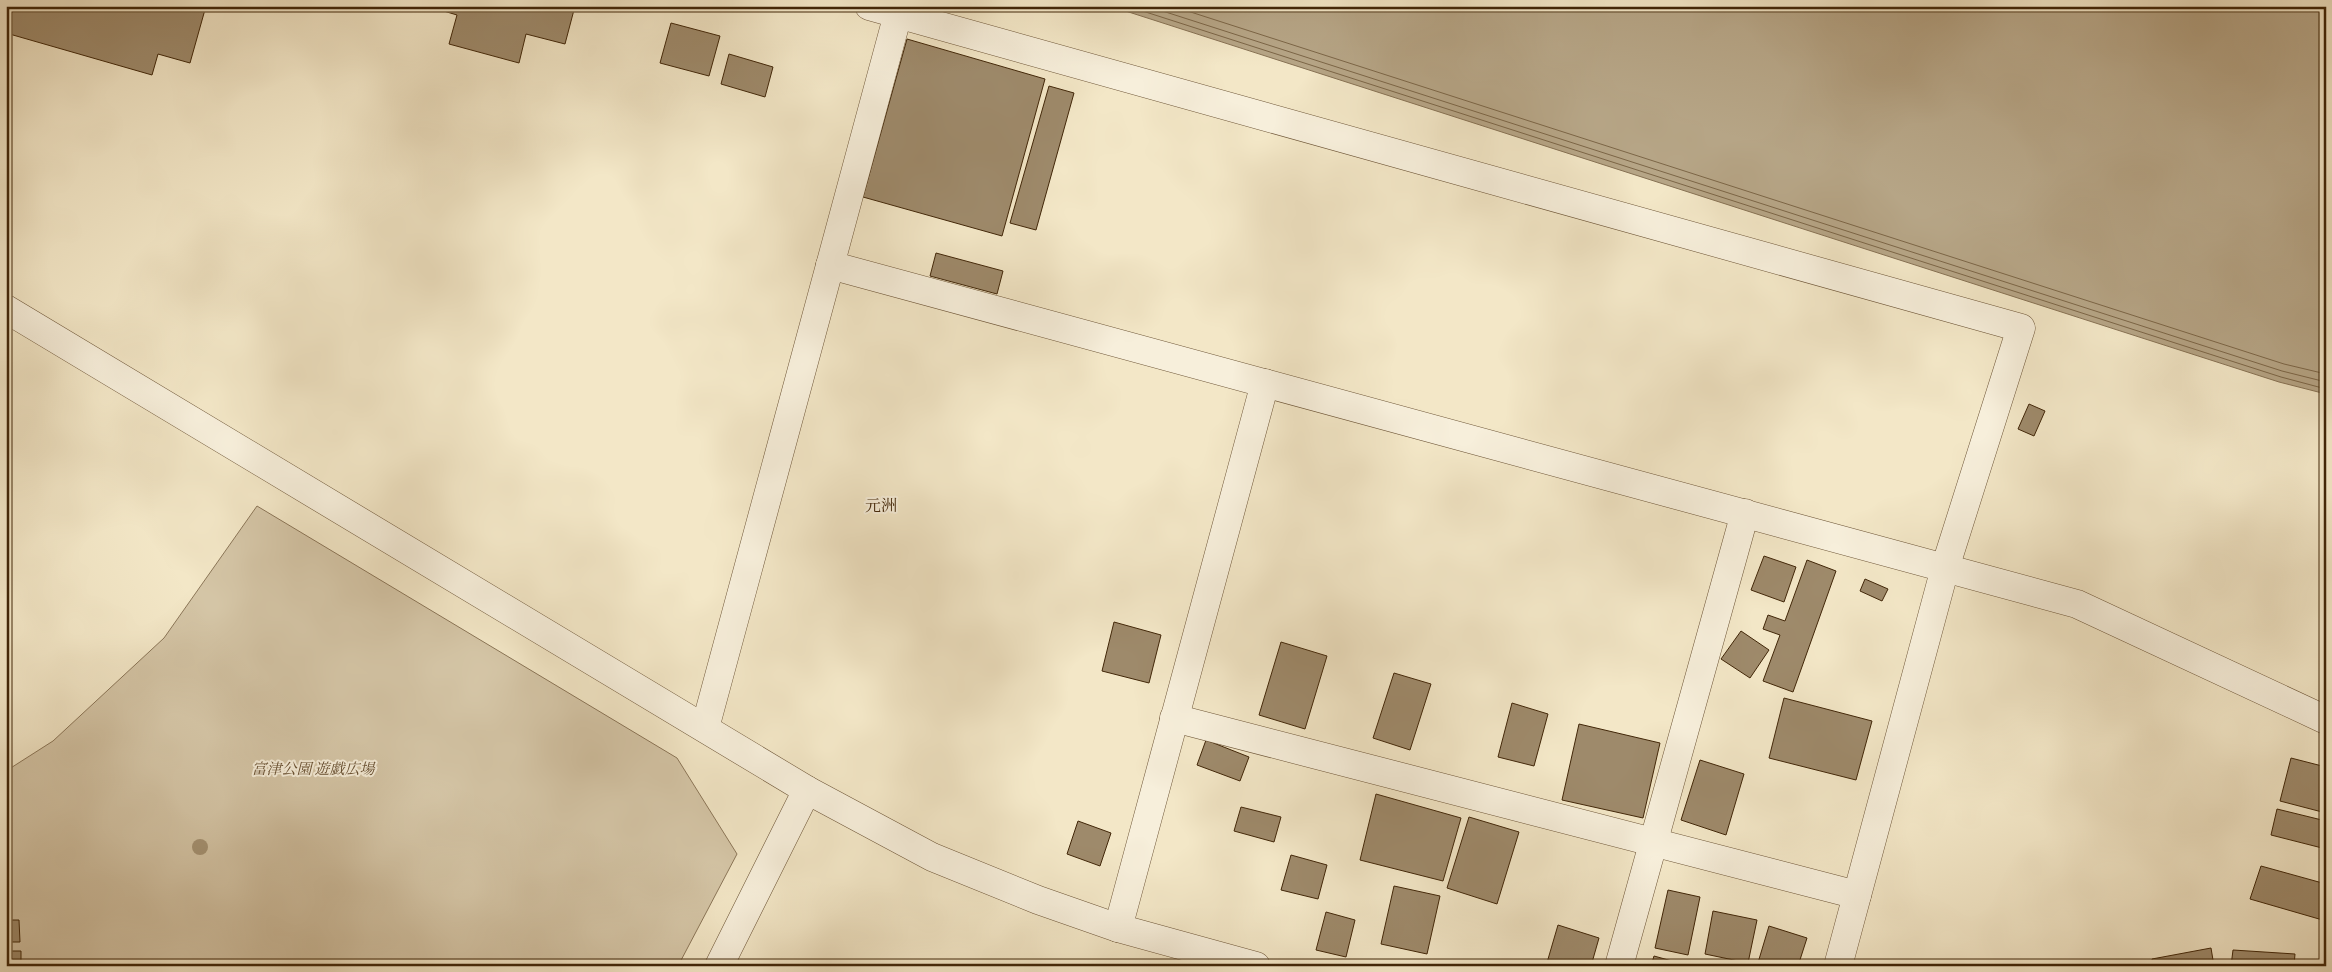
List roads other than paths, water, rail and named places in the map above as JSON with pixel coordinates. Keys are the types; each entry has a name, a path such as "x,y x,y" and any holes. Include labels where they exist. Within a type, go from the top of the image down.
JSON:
{"street":[{"path":"869,6 2021,328 1945,568 1838,966"},
{"path":"705,728 898,14"},
{"path":"830,264 2077,604 2326,720"},
{"path":"6,308 807,790 932,857 1038,900 1118,928 1256,966"},
{"path":"1118,928 1265,383"},
{"path":"1619,966 1745,513"},
{"path":"1174,718 1857,895"},
{"path":"719,966 807,790"}],"water":[{"path":"1110,6 2326,6 2326,394 2279,382"}],"district":[{"name":"元洲","path":"881,505"}],"park label":[{"name":"富津公園 遊戯広場","path":"313,769"}]}
